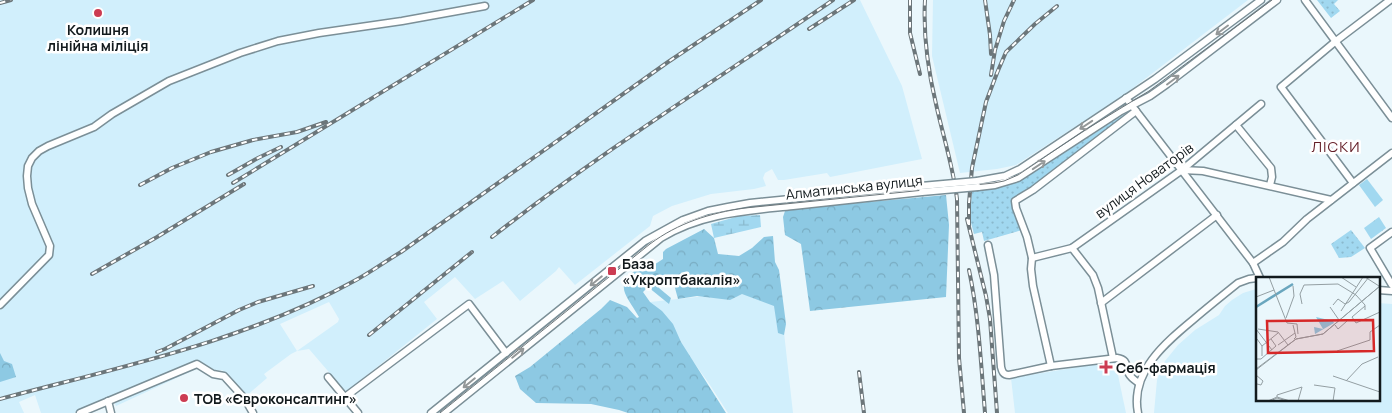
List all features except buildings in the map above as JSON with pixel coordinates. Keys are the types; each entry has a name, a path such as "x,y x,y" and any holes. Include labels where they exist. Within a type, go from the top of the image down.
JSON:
{"street":[{"name":"Алматинська вулиця","path":"978,184 1005,176 1020,169 1126,98 1260,0"},
{"name":"Алматинська вулиця","path":"1032,258 1015,200 1033,190 1134,108 1277,0"},
{"path":"1305,0 1392,118"},
{"path":"1353,183 1281,87 1336,41 1390,0"},
{"path":"0,305 45,260 50,251 50,246 30,195 27,176 28,166 32,158 44,148 94,127 112,114 169,81 240,52 319,32 484,6"},
{"path":"1126,98 1253,262 1258,277"},
{"name":"вулиця Новаторів","path":"1032,258 1072,248 1182,170 1261,104"},
{"name":"Алматинська вулиця","path":"432,413 645,241 682,220 708,211 750,203 978,184 995,185 1018,178 1120,111 1134,108"},
{"path":"1236,125 1271,168 1272,177 1270,185"},
{"path":"1253,262 1283,242 1307,219 1392,153"},
{"path":"1182,170 1203,171 1332,200"},
{"name":"Алматинська вулиця","path":"447,412 660,238 681,228 698,221 749,209 922,189"},
{"path":"1101,303 1216,215"},
{"path":"1392,232 1370,248 1392,286"},
{"path":"988,245 994,275 1001,367 1005,375 1051,366 1113,358 1122,359 1126,363 1129,374 1139,383"},
{"path":"1072,248 1093,275 1098,288 1113,358"},
{"path":"1032,258 1033,286 1051,366"},
{"path":"1138,413 1139,383 1156,354 1167,342 1238,283 1256,278"},
{"path":"345,397 469,304 506,353"},
{"path":"80,413 197,364 213,374 224,376 245,399 253,413"},
{"path":"328,377 358,413"},
{"path":"108,401 111,413"}],"shaded area":[{"path":"0,0 860,0 902,86 922,159 830,177 827,173 778,180 772,169 765,173 763,178 766,186 711,194 672,206 653,216 650,226 575,285 559,267 520,301 503,281 475,299 455,277 424,302 437,319 346,392 309,349 291,354 264,374 267,378 245,397 222,370 196,369 116,406 112,398 74,413 41,413 35,395 19,402 24,413 0,413","holes":["329,302 339,319 338,322 297,351 280,324"]},
{"path":"933,0 1248,0 1124,95 1016,165 960,173 932,56"},
{"path":"779,288 793,413 728,413 650,302"},
{"path":"1256,289 1256,400 1380,400 1380,303 1392,304 1392,413 1154,413 1157,380 1165,361 1178,345 1195,330 1219,315 1225,306 1243,293"},
{"path":"1115,361 1126,413 1015,413 1011,378"}],"green space":[{"path":"1317,0 1338,0 1334,4 1340,11 1331,18"},
{"path":"1126,113 1129,113 1029,189 1013,198 1012,203 1022,230 984,241 982,232 974,234 970,219 972,189 1001,185 1029,175"},
{"path":"1367,179 1383,200 1375,207 1359,185"},
{"path":"946,195 949,225 946,297 810,311 801,244 785,235 783,217 785,211"},
{"path":"760,215 761,227 714,238 711,224 739,216"},
{"path":"1379,217 1386,228 1371,239 1364,228"},
{"path":"704,229 714,238 718,254 739,256 764,237 773,236 775,262 779,270 786,324 784,335 778,333 774,306 742,294 730,300 697,296 678,299 672,277 659,275 659,288 671,298 669,304 648,287 643,292 650,302 662,311 673,324 681,342 726,413 628,413 591,404 536,403 520,389 515,376 530,367 610,300 627,307 637,318 639,317 624,290 627,278 642,265 646,270 663,259 663,252 666,249"},
{"path":"1351,230 1365,248 1351,257 1339,258 1331,244"},
{"path":"0,353 4,361 12,364 16,377 0,382"}],"tram line":[{"path":"440,413 650,244 672,230 707,216 745,208 1004,181 1018,175 1085,130 1149,91 1272,0"}],"railway":[{"path":"0,3 11,0"},
{"path":"233,183 533,0"},
{"path":"0,399 136,363 227,336 271,320 356,280 401,252 668,62 761,0"},
{"path":"492,237 618,145 833,0"},
{"path":"809,29 854,0"},
{"path":"910,0 910,33 920,74"},
{"path":"925,0 925,39 928,65 957,199 959,358 964,413"},
{"path":"985,0 991,54"},
{"path":"991,75 995,50 1004,21 1014,0"},
{"path":"969,225 972,168 986,102 997,73 1006,52 1057,6"},
{"path":"140,185 172,168 211,152 253,140 297,132 326,122"},
{"path":"228,175 281,147"},
{"path":"92,274 244,184"},
{"path":"967,219 990,319 997,413"},
{"path":"369,335 472,252"},
{"path":"969,270 977,323 985,413"},
{"path":"157,352 239,310 258,302 313,286"},
{"path":"859,372 864,413"}],"place":[{"name":"Колишня лінійна міліція","path":"98,13"},
{"name":"База «Укроптбакалія»","path":"612,271"},
{"name":"Себ-фармація","path":"1106,367"},
{"name":"ТОВ «Євроконсалтинг»","path":"184,398"}],"district":[{"name":"ЛІСКИ","path":"1336,146"}]}
